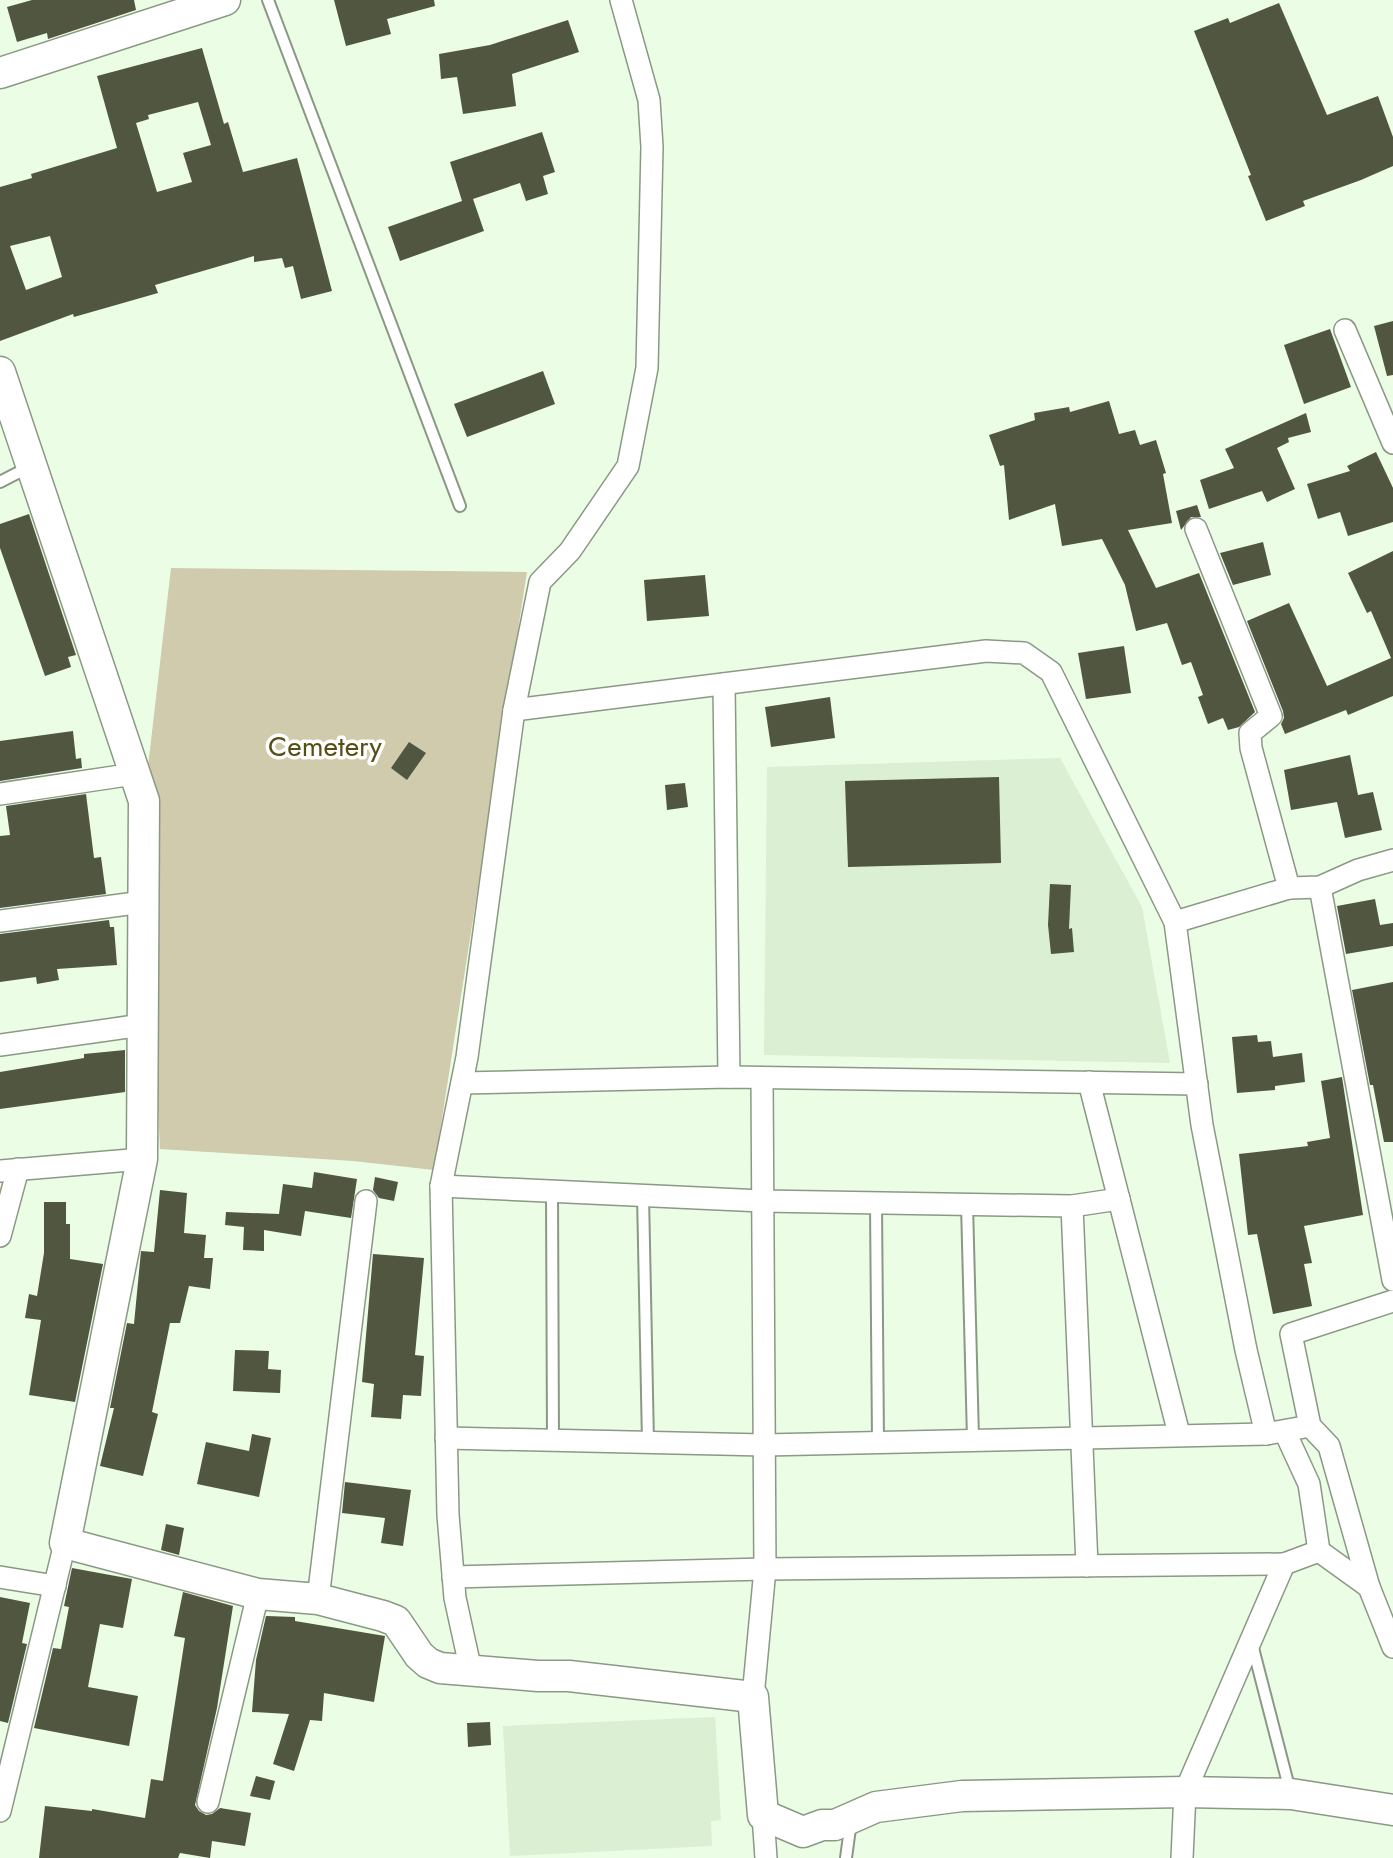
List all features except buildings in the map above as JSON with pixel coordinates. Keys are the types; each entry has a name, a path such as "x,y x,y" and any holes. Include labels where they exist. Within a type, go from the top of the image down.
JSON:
{"street":[{"path":"0,73 225,0"},
{"path":"471,1671 453,1577 448,1514 441,1186 467,1057 514,710 540,582 570,551 628,466 647,368 652,147 649,100 621,0"},
{"path":"1345,330 1393,443"},
{"path":"0,372 144,802 142,1158 65,1543 0,1811"},
{"path":"1196,529 1271,716 1250,733 1251,748 1289,888"},
{"path":"514,710 986,651 1024,653 1051,672 1175,922 1202,1125 1241,1324 1275,1433 1309,1484 1319,1551 1369,1587"},
{"path":"724,684 729,1077"},
{"path":"0,794 134,774"},
{"path":"1175,922 1289,888 1320,887 1358,870 1393,860"},
{"path":"1320,887 1393,1280"},
{"path":"0,921 143,902"},
{"path":"0,1045 142,1025"},
{"path":"461,1083 729,1077 1197,1084"},
{"path":"762,1078 765,1569 752,1697 766,1858"},
{"path":"1089,1082 1179,1434"},
{"path":"0,1236 9,1170 142,1158"},
{"path":"441,1186 762,1201 1072,1206 1119,1199"},
{"path":"318,1599 366,1201"},
{"path":"1072,1206 1087,1566"},
{"path":"1393,1301 1291,1334 1310,1426 1329,1446 1369,1587 1393,1647"},
{"path":"446,1437 765,1445 1275,1433 1310,1426"},
{"path":"65,1543 258,1594 318,1599 396,1621 419,1655 440,1668 569,1676 752,1697"},
{"path":"453,1577 765,1569 1284,1564 1319,1551"},
{"path":"1182,1858 1185,1792 1284,1564"},
{"path":"0,1577 55,1586"},
{"path":"208,1802 258,1594"},
{"path":"763,1815 803,1832 822,1825 835,1825 876,1807 962,1796 1185,1792 1291,1794 1393,1810"}],"lane":[{"path":"268,0 460,506"},
{"path":"0,482 31,466"},
{"path":"552,1191 553,1440"},
{"path":"643,1195 648,1443"},
{"path":"876,1203 878,1442"},
{"path":"967,1204 974,1439"},
{"path":"1251,1638 1291,1794"},
{"path":"846,1858 852,1818"}],"shaded area":[{"path":"1060,758 1142,907 1170,1063 764,1055 767,767"},
{"path":"715,1717 721,1820 711,1821 712,1846 510,1856 503,1726"}],"green space":[{"name":"Cemetery","path":"171,568 527,572 434,1170 353,1161 160,1149 144,801"}]}
